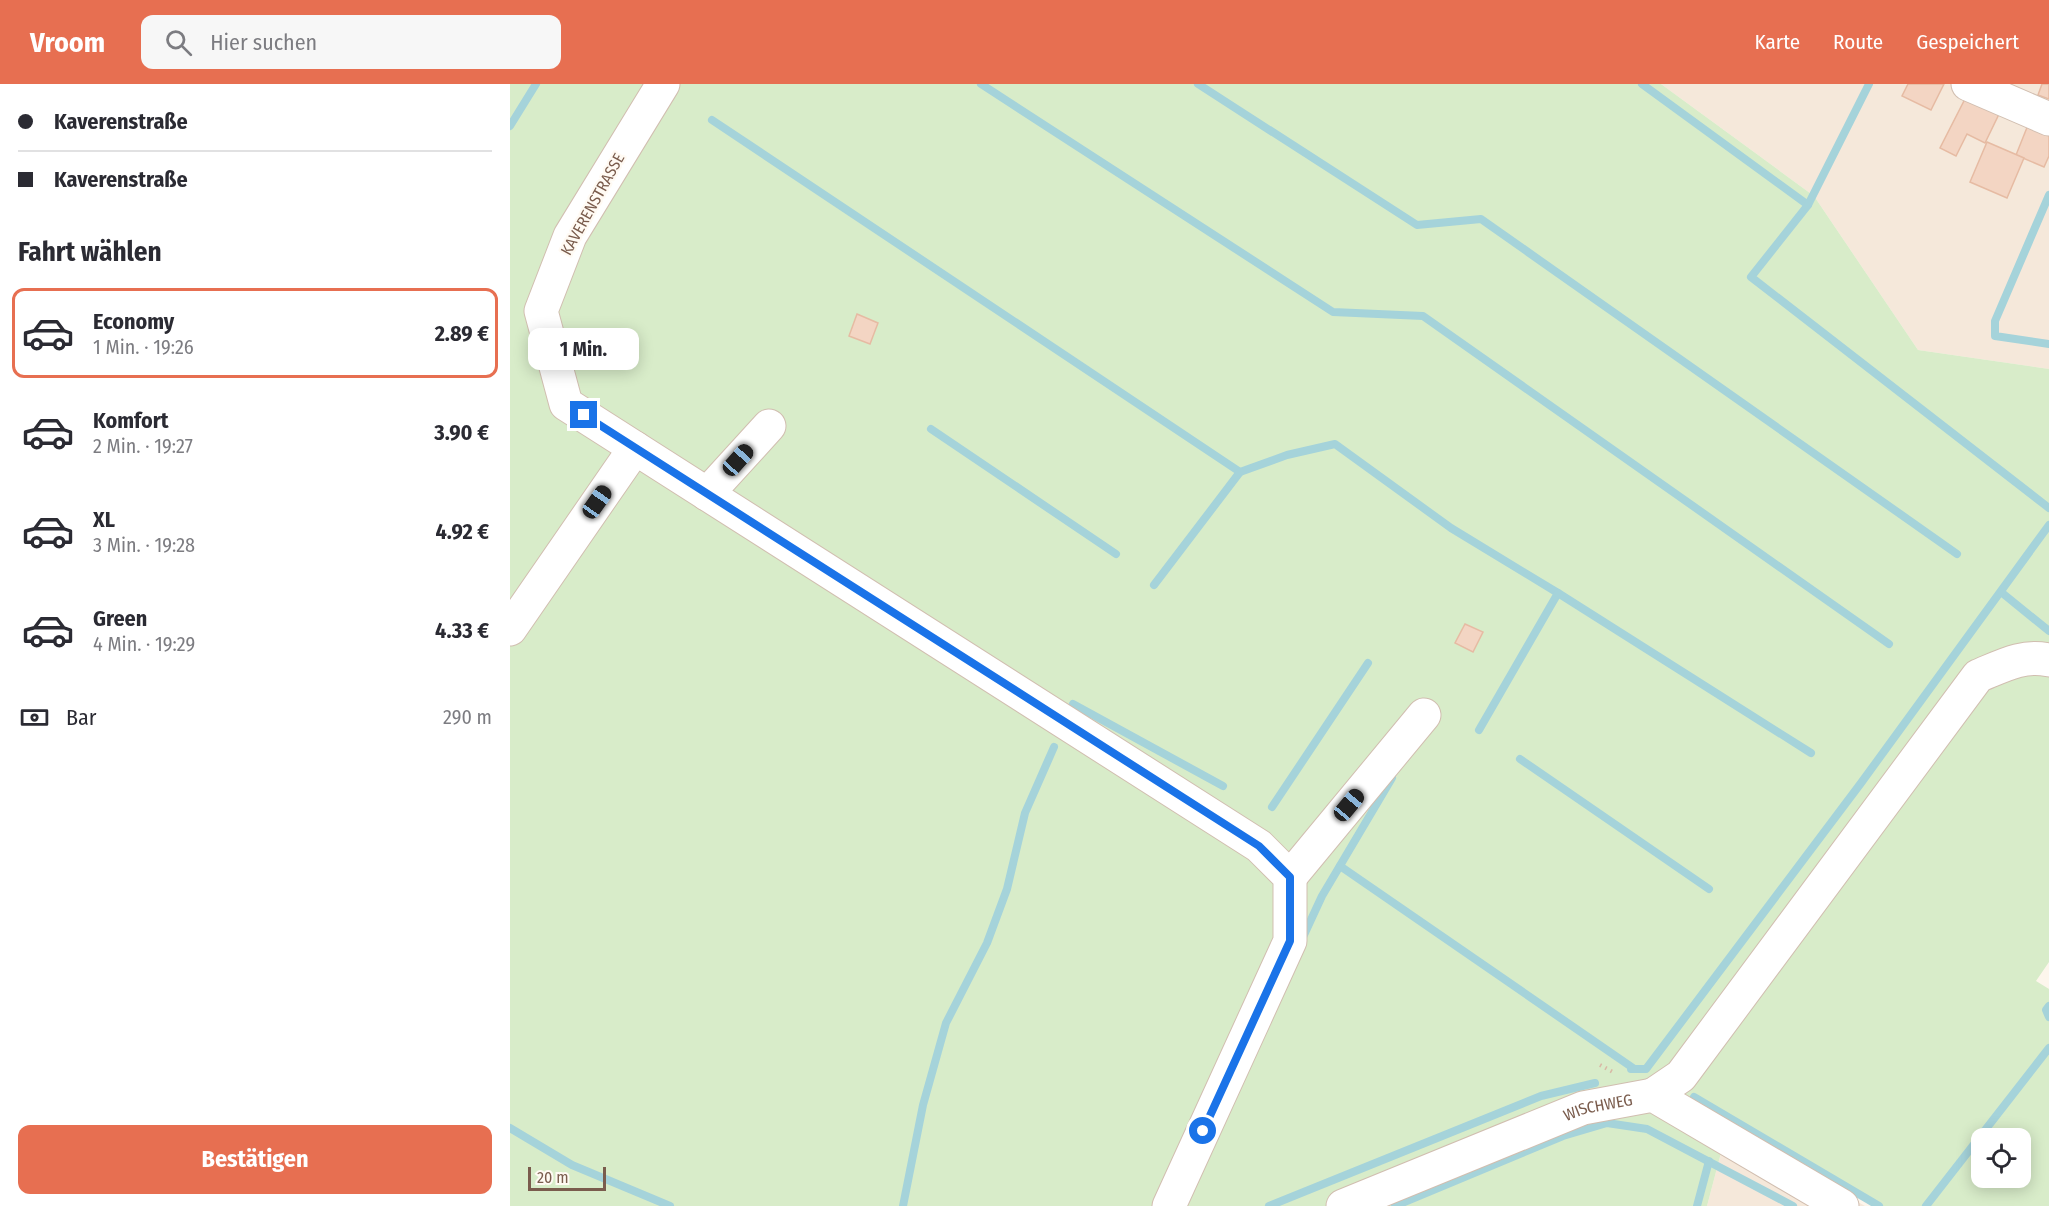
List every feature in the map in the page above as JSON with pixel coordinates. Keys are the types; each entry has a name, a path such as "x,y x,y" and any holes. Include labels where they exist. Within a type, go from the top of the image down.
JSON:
{"street":[{"name":"KAVERENSTRASSE","path":"663,84 570,237 541,311 566,404 1259,846 1290,877"},
{"path":"1968,84 2049,119"},
{"path":"707,494 769,426"},
{"path":"510,629 635,448"},
{"path":"1653,1095 1681,1076 1978,676 2010,662 2034,657 2049,660"},
{"path":"1169,1206 1290,941 1290,877 1424,714"},
{"name":"WISCHWEG","path":"1343,1206 1583,1108 1653,1095 1842,1206"}],"shaded area":[{"path":"1661,84 2049,84 2049,369 1918,350 1814,196"},
{"path":"1727,1130 1865,1206 1707,1206"}],"green space":[{"path":"510,84 1661,84 1814,196 1918,350 2049,369 2049,962 2036,981 2049,989 2049,1206 1883,1206 1727,1130 1707,1206 510,1206"}],"building":[{"path":"1908,84 1944,84 1931,110 1902,96"},
{"path":"2042,84 2049,84 2049,99 2038,95"},
{"path":"1967,95 2000,112 1985,143 1967,134 1956,156 1940,148"},
{"path":"2028,125 2049,134 2049,156 2044,167 2016,155"},
{"path":"1987,142 2024,158 2007,198 1970,182"},
{"path":"857,314 878,323 870,344 849,336"},
{"path":"1465,624 1483,632 1473,652 1455,643"}],"waterway":[{"path":"510,126 536,84"},
{"path":"981,84 1333,312 1423,316 1889,644"},
{"path":"1198,84 1417,225 1481,219 1957,554"},
{"path":"1642,84 1808,205"},
{"path":"1869,84 1808,205 1751,277 2049,508"},
{"path":"712,120 1240,472 1287,455 1335,444 1451,528 1558,593 1479,730"},
{"path":"2049,195 1995,321 1995,336 2049,344"},
{"path":"931,429 1116,554"},
{"path":"1154,585 1240,472"},
{"path":"1631,1069 1646,1069 1861,783 2049,525"},
{"path":"2001,592 2049,631"},
{"path":"1558,593 1811,753"},
{"path":"1272,807 1368,663"},
{"path":"1073,704 1223,786"},
{"path":"903,1206 923,1105 946,1023 987,943 1007,889 1025,813 1054,747"},
{"path":"1520,759 1709,889"},
{"path":"1303,937 1322,896 1392,778"},
{"path":"1340,866 1633,1068"},
{"path":"2049,1006 2046,1010 2049,1017"},
{"path":"1926,1206 2049,1048"},
{"path":"1269,1206 1541,1096 1595,1083"},
{"path":"1694,1097 1879,1206"},
{"path":"1395,1206 1563,1136 1607,1123 1647,1129 1793,1206"},
{"path":"510,1128 572,1165 670,1206"},
{"path":"1697,1206 1709,1161"}],"route":[{"path":"584,415 1259,846 1290,877 1290,941 1203,1131"}]}
